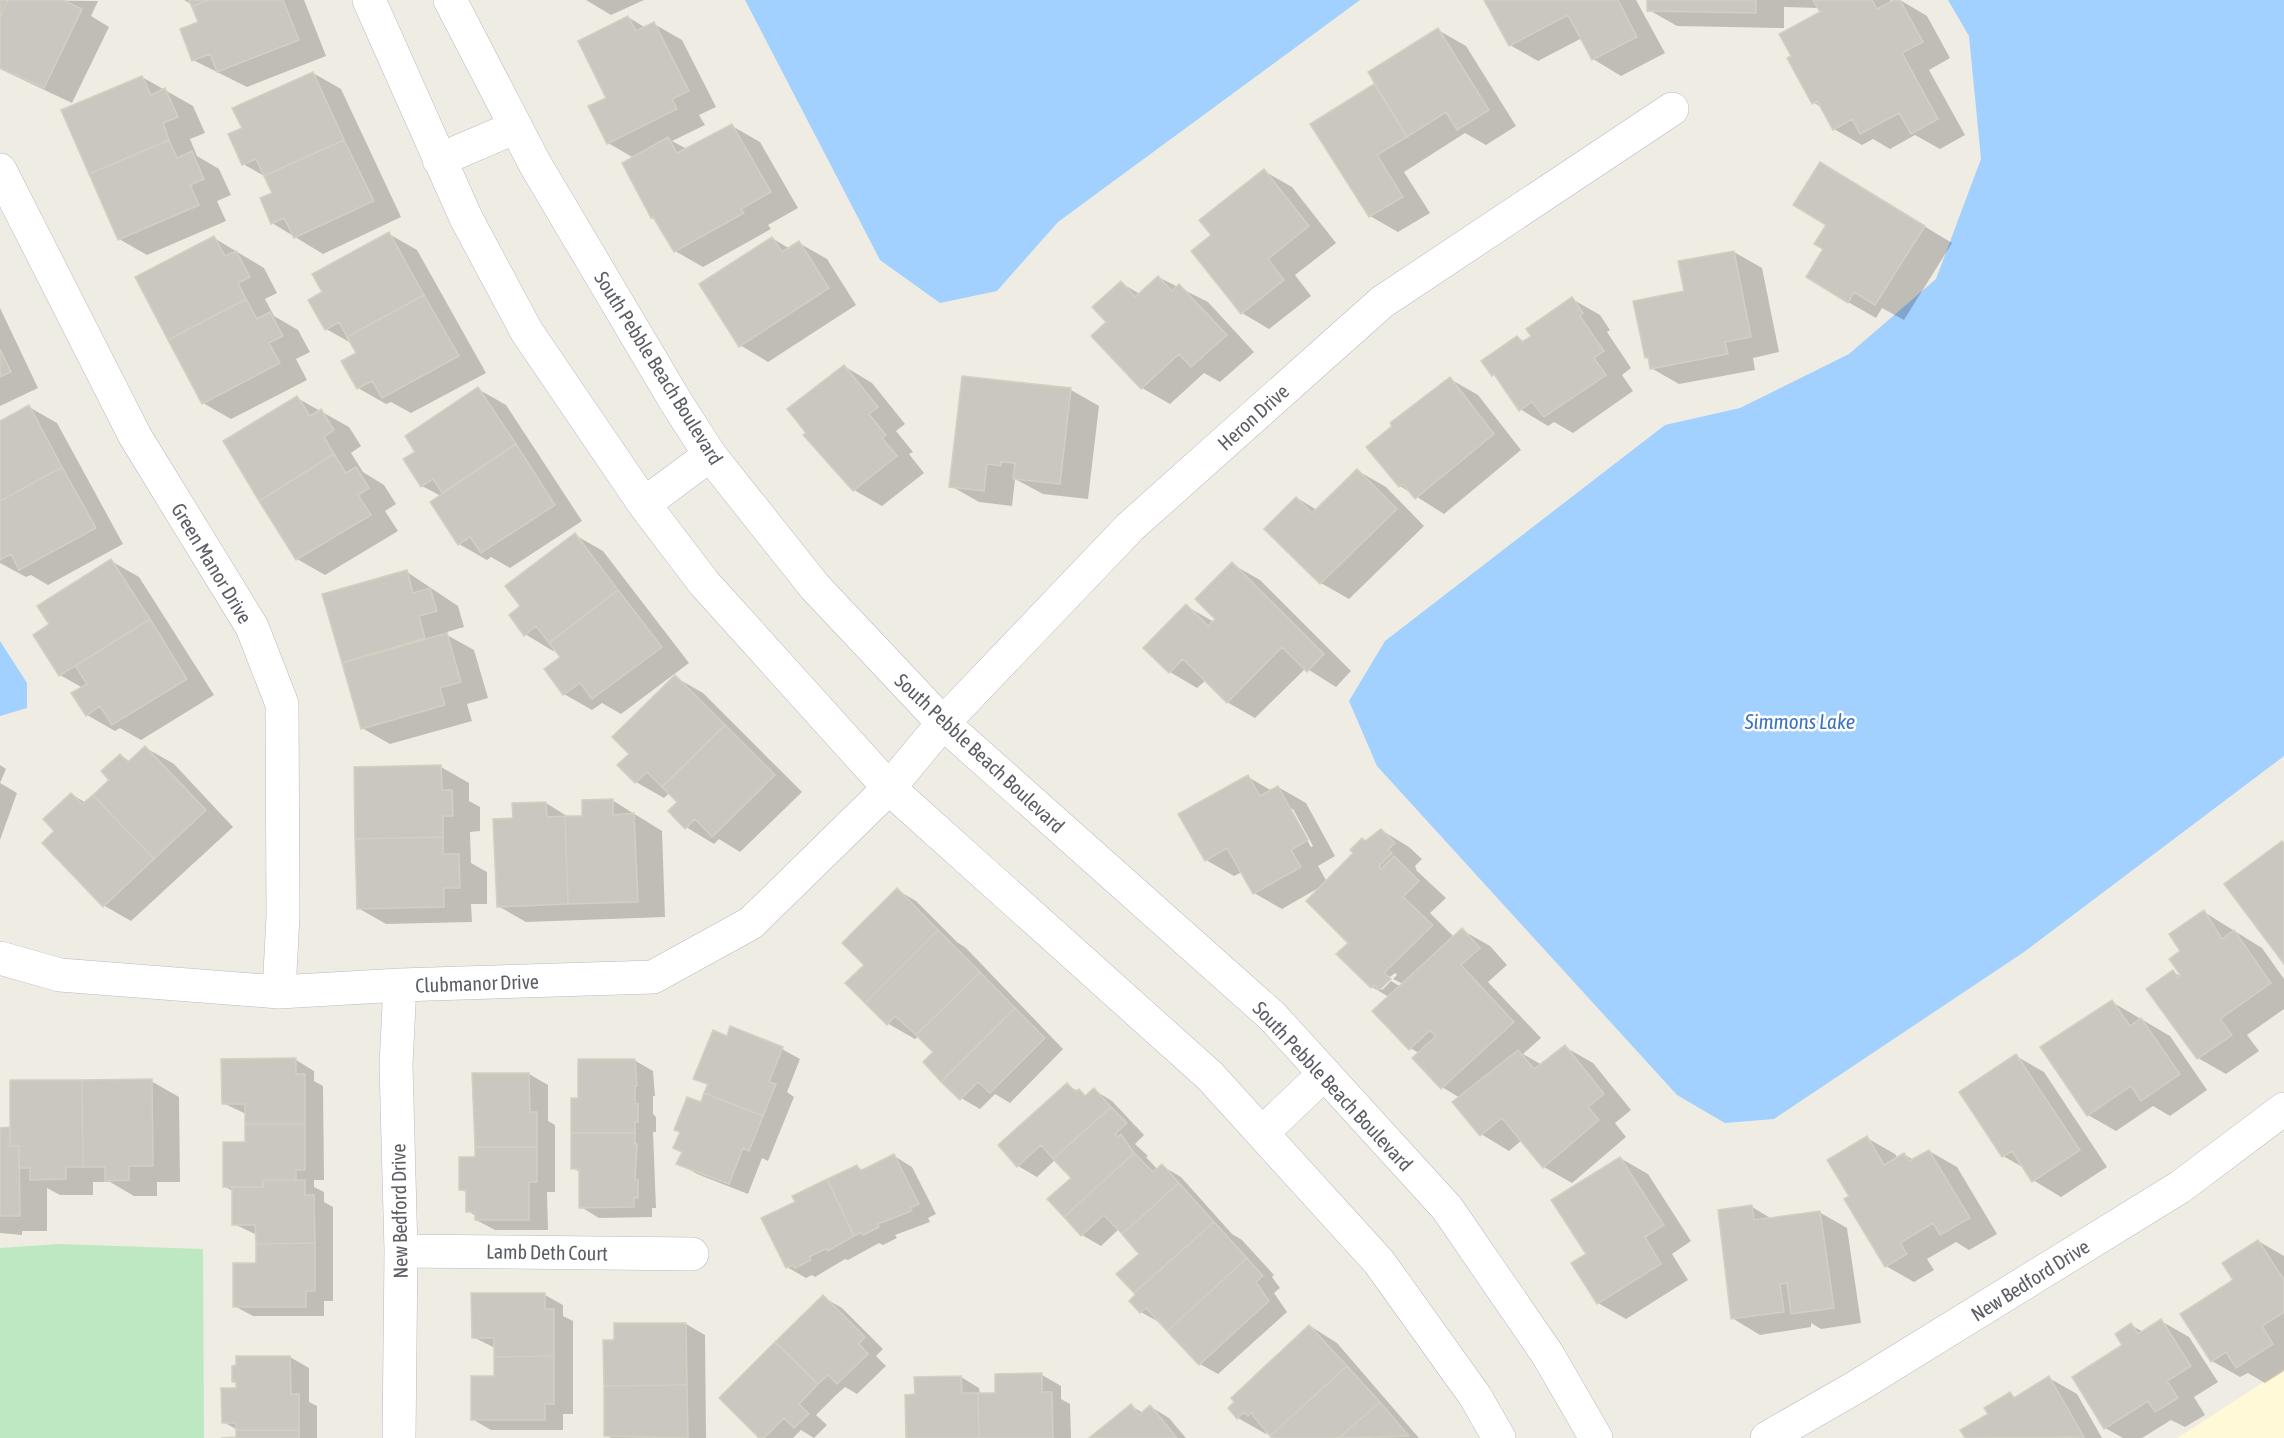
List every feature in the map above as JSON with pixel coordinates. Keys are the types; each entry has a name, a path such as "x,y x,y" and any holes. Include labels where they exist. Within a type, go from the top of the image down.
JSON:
{"street":[{"path":"369,0 466,218 527,332 644,504 704,583 889,788 1210,1076 1379,1262 1475,1396 1498,1438"},
{"name":"South Pebble Beach Boulevard","path":"450,0 535,164 710,455 815,587 943,723 1272,1016 1447,1208 1548,1355 1596,1438"},
{"name":"Heron Drive","path":"889,788 943,723 1130,527 1382,302 1672,109"},
{"path":"439,160 516,127"},
{"name":"Green Manor Drive","path":"0,170 135,435 252,627 282,704 283,916 279,992"},
{"path":"644,504 710,455"},
{"name":"Clubmanor Drive","path":"0,958 60,975 279,992 400,985 653,977 751,923 889,788"},
{"name":"New Bedford Drive","path":"399,1438 401,1251 396,1065 400,985"},
{"path":"1262,1133 1324,1074"},
{"name":"New Bedford Drive","path":"1767,1438 1856,1387 2180,1187 2284,1109"},
{"name":"Lamb Deth Court","path":"401,1251 693,1254"}],"shaded area":[{"path":"2284,1369 2284,1438 2177,1438"}],"green space":[{"path":"59,1244 203,1249 204,1438 0,1438 0,1248"}],"water":[{"path":"745,0 1360,0 1058,222 997,291 940,303 880,260"},
{"name":"Simmons Lake","path":"1948,0 2284,0 2284,756 2024,952 1774,1119 1725,1123 1677,1095 1377,766 1349,701 1385,641 1665,425 1740,408 1849,354 1936,279 1981,159 1969,36"},
{"path":"0,641 27,683 27,708 0,716"}],"building":[{"path":"0,0 8,0 0,17"},
{"path":"8,0 63,0 82,9 44,88 0,68 0,17"},
{"path":"189,0 209,0 192,7"},
{"path":"209,0 283,0 299,40 217,72 210,54 192,61 180,29 198,22 192,7"},
{"path":"1484,0 1618,0 1637,37 1592,60 1568,15 1509,46"},
{"path":"1647,0 1756,0 1756,13 1647,11"},
{"path":"1813,0 1872,0 1877,9 1894,0 1900,0 1923,42 1902,53 1938,119 1911,134 1899,113 1860,134 1852,119 1833,130 1817,101 1812,104 1787,58 1791,56 1779,34 1820,12"},
{"path":"628,16 636,31 654,22 689,91 672,99 677,109 607,144 588,106 606,98 578,41"},
{"path":"1438,28 1489,110 1457,130 1446,112 1407,137 1368,72"},
{"path":"313,72 344,140 264,176 256,159 242,165 228,134 242,128 232,108"},
{"path":"142,76 151,95 165,88 178,117 163,123 169,140 89,174 61,110"},
{"path":"1374,84 1407,137 1377,155 1403,197 1369,217 1310,124"},
{"path":"732,124 771,192 741,209 744,213 674,252 653,217 651,218 622,163 668,137 677,153"},
{"path":"169,140 177,158 192,151 204,179 190,185 199,205 118,240 89,174"},
{"path":"344,140 374,201 294,238 284,218 271,224 260,198 272,193 264,176"},
{"path":"1820,162 1925,226 1875,305 1854,292 1848,303 1806,277 1823,249 1814,244 1826,225 1793,205"},
{"path":"1264,169 1309,226 1268,259 1284,280 1241,314 1191,251 1211,235 1199,220"},
{"path":"389,232 424,295 347,337 339,322 325,330 308,300 322,292 312,274"},
{"path":"214,236 225,256 236,251 250,277 238,283 246,299 168,340 135,277"},
{"path":"772,237 782,252 799,241 829,288 739,347 699,284"},
{"path":"1734,251 1751,337 1725,342 1728,354 1650,369 1648,357 1645,358 1633,301 1684,291 1678,261"},
{"path":"1158,276 1172,291 1179,284 1227,335 1191,367 1179,354 1141,389 1091,336 1106,322 1092,307 1121,281 1135,297"},
{"path":"424,295 459,356 382,398 372,381 357,389 341,361 356,353 347,337"},
{"path":"1572,297 1583,313 1580,316 1604,351 1594,358 1606,375 1544,417 1532,402 1519,411 1494,374 1492,376 1481,361 1517,336 1522,342 1531,336 1526,329"},
{"path":"246,299 257,319 270,312 283,336 269,343 280,363 202,404 168,340"},
{"path":"0,349 11,372 0,377"},
{"path":"844,365 878,407 869,414 886,435 882,438 897,456 853,491 803,435 806,433 787,409"},
{"path":"962,376 1071,388 1060,484 1013,479 1015,463 1001,462 1001,466 987,464 984,491 949,487"},
{"path":"1450,377 1494,434 1415,499 1403,484 1399,487 1366,447 1392,426 1390,423"},
{"path":"478,387 516,444 442,493 433,479 421,487 403,459 415,452 405,436"},
{"path":"297,396 310,416 321,409 334,430 324,437 334,454 259,501 223,441"},
{"path":"29,405 62,467 0,501 0,421"},
{"path":"516,444 555,505 481,553 470,537 458,545 430,502"},
{"path":"334,454 346,473 356,467 369,488 358,495 371,515 296,560 259,501"},
{"path":"62,467 96,528 19,570 11,554 0,560 0,501"},
{"path":"1357,469 1397,509 1320,584 1264,529 1296,497 1312,513"},
{"path":"575,533 618,590 549,643 536,626 524,636 509,615 520,606 505,586"},
{"path":"111,559 150,619 59,676 33,635 49,624 37,606"},
{"path":"1232,562 1324,654 1307,672 1282,647 1227,703 1183,659 1169,673 1143,648 1186,604 1208,626 1215,619 1195,599"},
{"path":"407,570 413,593 430,588 437,611 419,616 425,638 342,663 322,594"},
{"path":"618,590 662,647 592,699 580,683 563,695 544,669 560,657 549,643"},
{"path":"150,619 187,679 112,725 100,706 86,716 71,693 87,684 75,666"},
{"path":"447,633 461,682 440,688 445,705 361,729 342,663"},
{"path":"675,675 725,725 662,787 647,772 635,783 617,765 629,754 612,737"},
{"path":"725,725 775,775 712,837 695,819 685,829 668,811 677,802 662,787"},
{"path":"145,746 206,810 154,859 93,795 109,780 101,771 120,754 128,762"},
{"path":"441,765 442,790 452,790 453,816 443,816 443,837 355,839 354,767"},
{"path":"1248,775 1260,796 1278,786 1308,840 1291,850 1301,867 1253,894 1227,848 1205,861 1178,814"},
{"path":"71,793 82,804 93,795 154,859 103,907 42,843 54,831 43,819"},
{"path":"613,799 613,815 634,813 638,902 568,904 565,816 582,816 582,800"},
{"path":"546,802 547,817 565,816 568,904 497,907 493,819 513,818 512,803"},
{"path":"1381,829 1395,843 1388,850 1392,853 1379,866 1381,869 1394,856 1419,881 1403,897 1433,925 1384,973 1391,979 1379,990 1374,985 1371,988 1336,954 1348,943 1306,901 1353,853 1350,850 1362,838 1365,841"},
{"path":"443,837 443,854 459,854 460,888 444,888 444,907 357,909 355,839"},
{"path":"2282,841 2284,844 2284,964 2224,884"},
{"path":"897,888 938,930 865,1003 845,983 864,965 842,943"},
{"path":"2204,910 2222,939 2234,930 2271,983 2220,1019 2232,1035 2197,1059 2146,989 2173,970 2178,978 2181,976 2169,959 2180,951 2169,934"},
{"path":"1462,928 1480,948 1461,965 1514,1022 1441,1089 1412,1058 1436,1036 1430,1030 1409,1050 1372,1011"},
{"path":"938,930 980,972 916,1035 895,1016 887,1025 865,1003"},
{"path":"980,972 1015,1008 941,1082 923,1062 933,1052 916,1035"},
{"path":"2112,1000 2130,1026 2141,1018 2180,1074 2141,1101 2131,1086 2087,1116 2040,1047"},
{"path":"1015,1008 1045,1038 990,1093 978,1082 960,1100 941,1082"},
{"path":"730,1026 783,1047 769,1082 776,1084 763,1116 704,1093 708,1084 693,1079 713,1030 727,1036"},
{"path":"1565,1045 1604,1094 1588,1107 1599,1120 1543,1168 1502,1118 1480,1136 1452,1102 1518,1050 1534,1069"},
{"path":"2016,1054 2080,1150 2032,1182 2012,1151 2002,1157 1959,1092"},
{"path":"296,1058 296,1074 305,1074 305,1124 245,1124 245,1104 222,1104 221,1059"},
{"path":"578,1059 635,1059 637,1086 635,1086 635,1104 638,1104 638,1122 635,1122 635,1133 571,1133 571,1098 578,1098"},
{"path":"472,1073 529,1073 530,1112 537,1112 537,1147 475,1147"},
{"path":"152,1079 153,1166 129,1166 129,1180 105,1181 105,1167 83,1167 82,1080"},
{"path":"10,1080 82,1080 83,1167 66,1167 66,1179 30,1180 30,1168 19,1168 19,1146 10,1146"},
{"path":"1067,1083 1075,1092 1079,1089 1085,1096 1094,1088 1111,1107 1053,1159 1041,1145 1017,1167 998,1145"},
{"path":"704,1093 763,1116 749,1151 743,1148 729,1184 676,1164 682,1152 673,1148 680,1132 674,1130 687,1097 701,1102"},
{"path":"1111,1107 1127,1123 1115,1134 1118,1137 1121,1134 1134,1153 1064,1217 1047,1199 1071,1178 1053,1159"},
{"path":"245,1124 305,1124 305,1170 296,1170 296,1180 263,1180 263,1187 223,1187 223,1142 245,1142"},
{"path":"10,1127 10,1146 19,1146 20,1216 0,1216 0,1128"},
{"path":"571,1133 635,1133 635,1144 637,1144 635,1180 638,1180 638,1198 634,1198 634,1207 579,1208 579,1169 571,1169"},
{"path":"1867,1136 1884,1165 1904,1153 1909,1161 1929,1150 1970,1218 1940,1235 1933,1223 1900,1243 1907,1254 1885,1267 1844,1199 1849,1196 1827,1160"},
{"path":"475,1147 537,1147 537,1182 529,1182 529,1220 475,1220 475,1212 466,1212 466,1190 459,1190 459,1157 475,1157"},
{"path":"1134,1153 1153,1172 1162,1164 1179,1183 1122,1234 1104,1215 1081,1236 1064,1217"},
{"path":"894,1154 919,1204 910,1208 912,1211 878,1224 879,1227 863,1235 861,1232 854,1236 827,1179 857,1165 860,1171"},
{"path":"1620,1157 1664,1225 1645,1237 1661,1264 1597,1304 1571,1263 1586,1254 1551,1200"},
{"path":"827,1179 854,1236 828,1251 827,1248 809,1257 811,1260 795,1268 793,1265 786,1268 761,1218 795,1202 792,1196"},
{"path":"263,1180 305,1180 305,1195 314,1195 315,1243 256,1244 255,1225 232,1225 232,1187 263,1187"},
{"path":"1179,1183 1214,1222 1134,1293 1116,1274 1139,1254 1122,1234"},
{"path":"1752,1205 1754,1220 1820,1211 1834,1308 1791,1314 1787,1283 1780,1284 1784,1312 1731,1319 1718,1210"},
{"path":"1214,1222 1247,1258 1167,1331 1146,1308 1140,1313 1129,1301 1135,1295 1134,1293"},
{"path":"2258,1240 2284,1280 2284,1312 2262,1326 2273,1344 2236,1368 2226,1352 2211,1362 2180,1314 2233,1280 2222,1263"},
{"path":"315,1243 315,1291 306,1291 306,1307 233,1307 233,1263 256,1263 256,1244"},
{"path":"1247,1258 1263,1276 1256,1282 1269,1301 1199,1365 1167,1331"},
{"path":"471,1293 545,1293 545,1309 554,1309 554,1356 494,1357 494,1338 472,1338"},
{"path":"823,1295 865,1337 859,1344 868,1354 837,1384 828,1375 818,1384 775,1342"},
{"path":"2161,1319 2191,1366 2167,1381 2178,1398 2155,1412 2148,1401 2104,1429 2072,1377 2122,1345 2115,1334 2131,1323 2138,1334"},
{"path":"614,1323 686,1323 687,1385 604,1386 603,1340 614,1340"},
{"path":"1309,1325 1347,1366 1270,1436 1252,1412 1248,1416 1244,1412 1237,1419 1228,1408 1234,1402 1231,1398"},
{"path":"775,1342 818,1384 799,1404 809,1414 794,1428 784,1418 764,1438 759,1438 719,1398"},
{"path":"236,1356 290,1356 291,1394 299,1394 299,1430 236,1430 236,1423 222,1423 221,1388 236,1388 236,1382 232,1382 232,1366 236,1365"},
{"path":"554,1356 554,1404 545,1404 545,1420 471,1420 471,1376 494,1376 494,1357"},
{"path":"1347,1366 1380,1402 1339,1438 1272,1438 1270,1436"},
{"path":"1042,1373 1042,1392 1052,1392 1053,1438 979,1438 978,1393 995,1393 995,1374"},
{"path":"961,1376 962,1393 978,1393 979,1438 906,1438 905,1395 915,1394 914,1377"},
{"path":"2049,1376 2084,1437 1965,1438 1960,1430 1988,1414 1984,1408 2010,1392 2014,1398"},
{"path":"687,1385 688,1438 604,1436 604,1386"},
{"path":"1380,1402 1409,1436 1339,1438"},
{"path":"1131,1404 1139,1415 1150,1405 1177,1438 1089,1438"},
{"path":"236,1430 299,1430 299,1438 221,1438 236,1437"}]}
